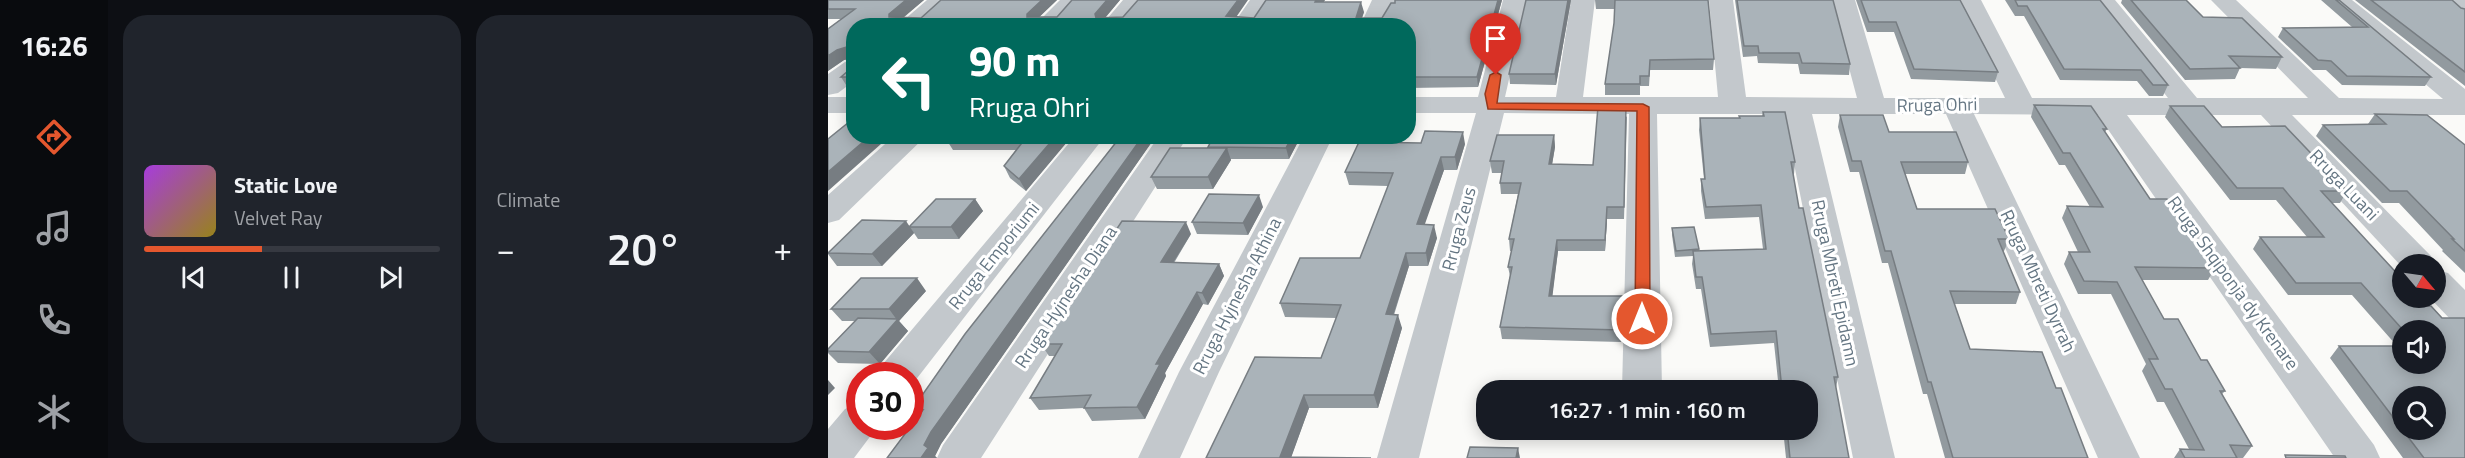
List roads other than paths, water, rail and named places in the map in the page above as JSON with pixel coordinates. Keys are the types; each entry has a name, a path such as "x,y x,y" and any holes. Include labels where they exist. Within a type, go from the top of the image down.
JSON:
{"street":[{"path":"919,18 942,0"},
{"path":"1054,18 1073,0"},
{"path":"1120,18 1136,0"},
{"path":"1250,18 1262,0"},
{"path":"1376,18 1384,0"},
{"name":"Rruga Zeus","path":"1398,458 1492,106 1491,94 1515,0"},
{"path":"1568,106 1583,0"},
{"path":"1720,0 1731,95 1735,106"},
{"path":"1843,0 1873,106"},
{"path":"1969,0 2022,105"},
{"path":"2103,0 2189,106"},
{"path":"2223,0 2331,106"},
{"path":"2338,0 2465,105"},
{"path":"2451,0 2465,10"},
{"path":"828,87 846,74"},
{"path":"828,105 846,105"},
{"name":"Rruga Ohri","path":"1416,105 1797,108 1956,105 2107,107 2465,105"},
{"name":"Rruga Mbreti Dyrrah","path":"1956,105 2119,458"},
{"name":"Rruga Luani","path":"2268,106 2409,254"},
{"path":"1642,380 1643,107"},
{"name":"Rruga Shqiponja dy Krenare","path":"2107,107 2359,458"},
{"path":"2416,107 2449,135"},
{"name":"Rruga Mbreti Epidamn","path":"1797,108 1874,458"},
{"path":"828,213 903,144"},
{"name":"Rruga Emporiumi","path":"908,362 1085,144"},
{"name":"Rruga Hyjnesha Diana","path":"958,458 1169,144"},
{"name":"Rruga Hyjnesha Athina","path":"1160,458 1199,372 1315,144"},
{"path":"2446,292 2465,312"},
{"path":"829,458 846,438"}]}
